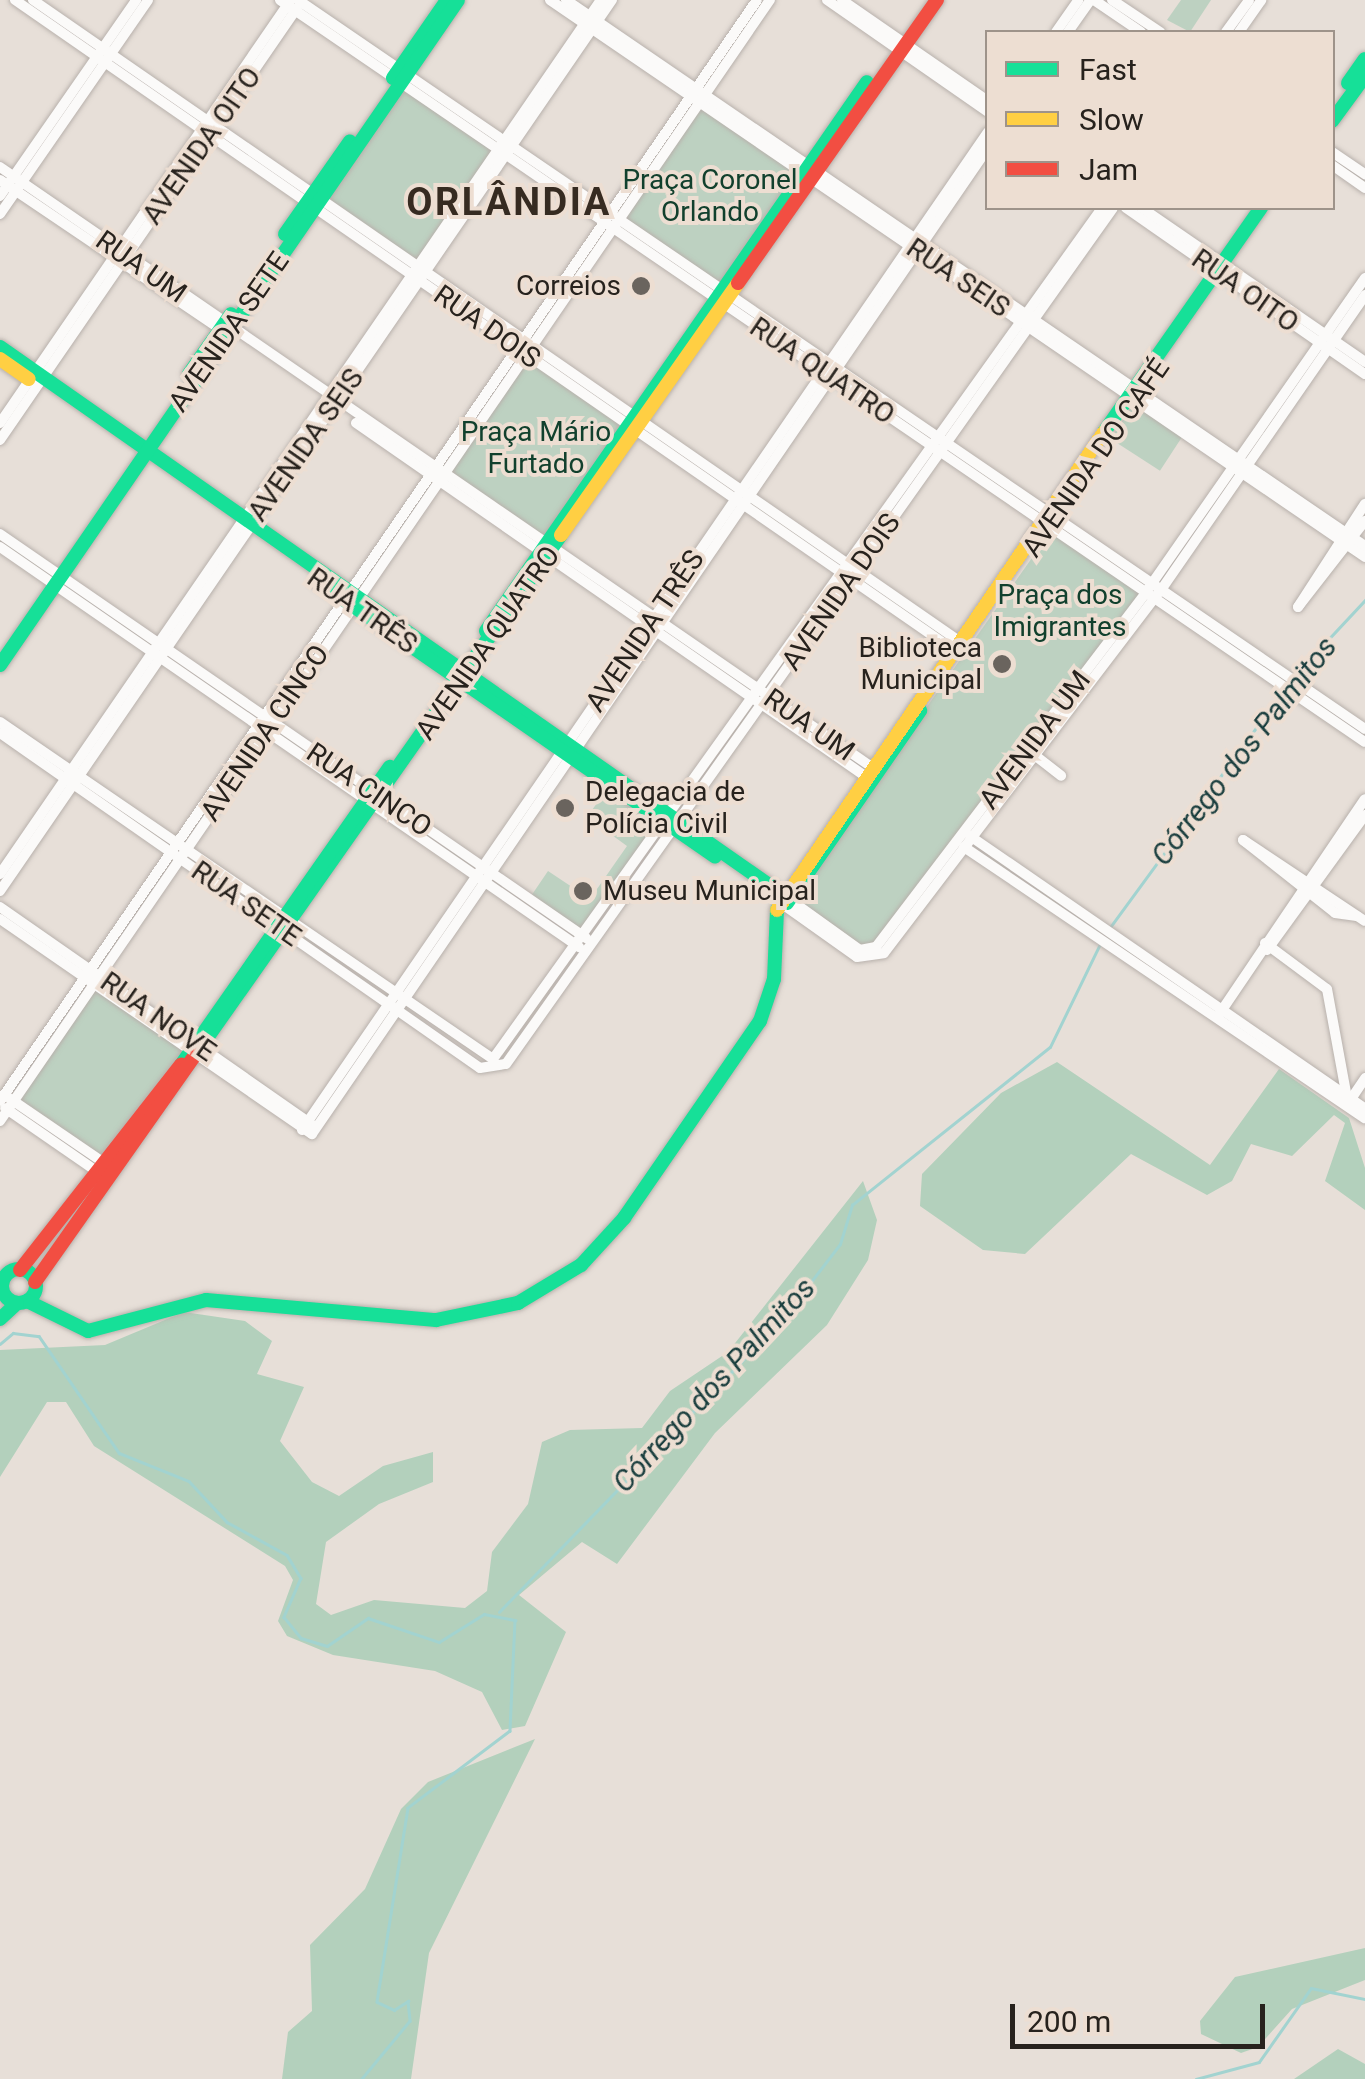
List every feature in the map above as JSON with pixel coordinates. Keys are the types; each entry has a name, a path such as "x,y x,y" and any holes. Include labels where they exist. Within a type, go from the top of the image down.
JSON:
{"main road":[{"name":"AVENIDA SETE","path":"400,77 447,0"},
{"name":"AVENIDA SETE","path":"0,649 54,578 400,77 458,0"},
{"name":"AVENIDA QUATRO","path":"899,45 926,0"},
{"name":"AVENIDA QUATRO","path":"0,1319 29,1294 70,1220 198,1050 810,171 899,45 936,0"},
{"path":"1335,101 1365,60"},
{"path":"1335,118 1365,76"},
{"name":"AVENIDA DO CAFÉ","path":"29,1294 53,1312 96,1331 206,1300 436,1320 540,1293 612,1234 749,1040 772,994 776,921 783,900 1261,210"},
{"name":"AVENIDA DO CAFÉ","path":"1222,270 1270,210"},
{"name":"RUA TRÊS","path":"0,347 36,378 783,900"},
{"name":"RUA TRÊS","path":"0,359 36,378"},
{"name":"AVENIDA SETE","path":"0,665 54,578"},
{"name":"AVENIDA QUATRO","path":"5,1281 70,1220"},
{"path":"5,1281 29,1294"},
{"path":"5,1281 29,1294"}],"street":[{"name":"RUA DOIS","path":"15,0 103,55 958,647"},
{"name":"RUA DOIS","path":"33,0 103,55"},
{"path":"103,55 136,0"},
{"path":"0,196 148,0"},
{"name":"RUA SEIS","path":"550,0 591,22 1242,465 1346,538 1365,557"},
{"name":"RUA SEIS","path":"566,0 591,22"},
{"name":"AVENIDA SEIS","path":"591,22 601,0"},
{"name":"AVENIDA SEIS","path":"0,891 19,855 504,147 591,22 612,0"},
{"name":"AVENIDA CINCO","path":"0,1121 4,1101 697,94 757,0"},
{"name":"AVENIDA CINCO","path":"697,94 770,0"},
{"path":"826,0 985,100"},
{"path":"842,0 985,110"},
{"path":"1057,30 1078,0"},
{"path":"1070,30 1092,0 1138,30"},
{"path":"1112,0 1157,30"},
{"path":"1227,30 1249,0"},
{"path":"1240,30 1262,0"},
{"name":"RUA QUATRO","path":"293,2 1254,660 1365,742"},
{"name":"AVENIDA OITO","path":"0,440 36,378 293,2"},
{"name":"AVENIDA TRÊS","path":"309,1128 916,244 985,137"},
{"name":"AVENIDA TRÊS","path":"916,244 985,152"},
{"path":"1335,154 1365,174"},
{"name":"RUA UM","path":"0,167 12,183 870,774"},
{"path":"1335,167 1365,188"},
{"path":"0,214 12,183"},
{"name":"AVENIDA DOIS","path":"494,1062 851,571 1101,210"},
{"name":"AVENIDA DOIS","path":"1028,320 1111,210"},
{"name":"RUA OITO","path":"1129,210 1327,342 1365,374"},
{"name":"RUA OITO","path":"1145,210 1222,270"},
{"name":"AVENIDA UM","path":"872,955 966,841 1154,591 1327,342 1365,278"},
{"name":"AVENIDA UM","path":"1327,342 1365,295"},
{"name":"RUA OITO","path":"1327,342 1365,362"},
{"name":"AVENIDA OITO","path":"0,423 36,378"},
{"path":"1365,504 1346,538 1300,608 1295,602 1346,538 1365,520"},
{"name":"RUA CINCO","path":"0,534 17,552 158,651 584,943"},
{"name":"RUA SEIS","path":"1346,538 1365,546"},
{"name":"RUA CINCO","path":"0,547 17,552"},
{"name":"RUA QUATRO","path":"1290,685 1365,729"},
{"name":"RUA SETE","path":"0,722 72,778 435,1030 494,1062"},
{"name":"RUA SETE","path":"0,733 24,744"},
{"path":"1032,752 1061,776"},
{"path":"1308,888 1365,799"},
{"path":"1218,1015 1365,814"},
{"path":"1308,888 1242,840 1343,918 1361,918"},
{"path":"966,841 1358,1108"},
{"name":"AVENIDA SEIS","path":"0,874 19,855"},
{"name":"RUA TRÊS","path":"783,900 872,955"},
{"name":"RUA NOVE","path":"0,907 309,1128"},
{"name":"RUA NOVE","path":"0,919 93,976"},
{"path":"1267,945 1327,990 1358,1108"},
{"path":"1358,1108 1365,1078"},
{"path":"4,1101 107,1172"}],"green space":[{"path":"1181,0 1211,0 1191,30 1167,20"},
{"path":"401,83 497,148 418,266 322,201"},
{"name":"Praça Coronel Orlando","path":"699,101 803,171 723,291 618,220"},
{"name":"Praça Mário Furtado","path":"526,353 628,424 544,543 443,472"},
{"path":"1135,401 1184,433 1160,471 1110,439"},
{"name":"Praça dos Imigrantes","path":"1051,531 1142,593 867,952 791,899"},
{"path":"610,785 665,823 584,936 529,899 548,871 590,899 627,846 587,817"},
{"path":"94,983 191,1051 109,1168 12,1100"},
{"path":"1057,1062 1210,1165 1279,1069 1349,1118 1365,1168 1365,1210 1325,1181 1345,1123 1334,1115 1292,1156 1251,1144 1232,1181 1207,1195 1131,1154 1025,1254 983,1250 920,1206 922,1174 1001,1093"},
{"path":"863,1181 877,1220 868,1260 827,1325 715,1433 617,1564 582,1542 519,1595 566,1632 525,1726 502,1730 482,1692 435,1671 333,1655 287,1636 278,1621 293,1580 285,1566 94,1446 66,1402 47,1402 0,1477 0,1350 105,1345 184,1312 245,1321 272,1341 257,1374 304,1387 280,1441 312,1482 339,1496 383,1466 433,1452 433,1482 379,1504 326,1542 316,1604 331,1615 374,1600 465,1608 487,1591 492,1552 528,1504 542,1442 570,1430 642,1428 670,1391 728,1352"},
{"path":"535,1739 429,1953 411,2079 282,2079 288,2032 312,2011 310,1945 365,1889 401,1809 428,1782"},
{"path":"1365,1948 1365,1980 1292,2009 1258,2047 1241,2053 1201,2034 1200,2021 1235,1977"},
{"path":"1338,2049 1365,2064 1365,2079 1294,2079"}],"waterway":[{"name":"Córrego dos Palmitos","path":"1294,676 1365,600"},
{"name":"Córrego dos Palmitos","path":"1111,926 1284,690"},
{"name":"Córrego dos Palmitos","path":"499,1612 780,1322 840,1244 852,1205 1050,1047 1099,946"},
{"path":"0,1344 13,1333 39,1336 119,1453 189,1481 227,1522 287,1555 301,1578 284,1617 301,1638 327,1646 368,1618 439,1642 484,1614 515,1620 510,1731 408,1808 377,2002 394,2010 408,2001 410,2021 362,2079"},
{"path":"1196,2079 1259,2062 1311,1988 1365,1999"}],"traffic: fast":[{"path":"393,78 447,0"},
{"path":"0,665 458,0"},
{"path":"1348,83 1365,59"},
{"path":"1335,117 1365,76"},
{"path":"486,631 867,82"},
{"path":"285,234 350,141"},
{"path":"1104,432 1260,210"},
{"path":"189,374 231,314"},
{"path":"0,347 789,899"},
{"path":"200,1048 561,535"},
{"path":"317,581 715,857"},
{"path":"787,903 920,711"},
{"path":"181,1065 390,767"},
{"path":"27,1301 88,1331 206,1300 436,1320 518,1303 581,1265 624,1218 760,1021 774,979 777,910"},
{"path":"19,1269 31,1274 36,1286 31,1298 19,1303 7,1298 2,1286 7,1274 19,1269"},
{"path":"0,1319 17,1303"}],"traffic: slow":[{"path":"561,535 738,283"},
{"path":"0,359 29,379"},
{"path":"777,910 1104,432"}],"traffic: jam":[{"path":"738,283 937,0"},
{"path":"35,1282 200,1048"},
{"path":"20,1270 181,1065"}],"place":[{"name":"Correios","path":"641,286"},
{"name":"Biblioteca Municipal","path":"1002,664"},
{"name":"Delegacia de Polícia Civil","path":"565,808"},
{"name":"Museu Municipal","path":"583,891"}],"district":[{"name":"ORLÂNDIA","path":"509,203"}]}
